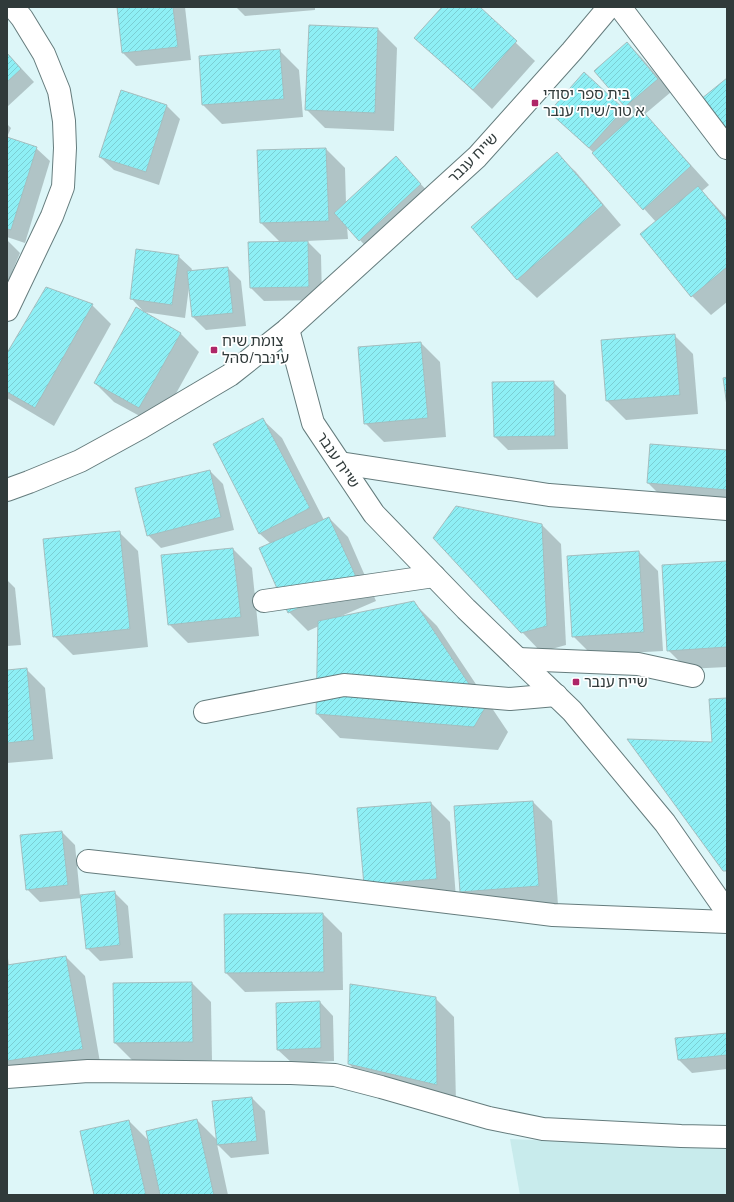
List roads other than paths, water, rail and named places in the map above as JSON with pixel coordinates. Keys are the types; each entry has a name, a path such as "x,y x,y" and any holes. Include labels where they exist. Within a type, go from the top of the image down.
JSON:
{"street":[{"path":"7,310 52,216 63,187 65,148 64,121 59,91 44,54 22,18 13,7"},
{"name":"שייח ענבר","path":"7,490 80,461 142,427 230,375 288,329 477,157 572,51 609,7"},
{"path":"620,7 727,148"},
{"name":"שייח ענבר","path":"288,329 314,423 374,514 434,576 572,711 719,887 727,912"},
{"path":"340,463 549,495 727,509"},
{"path":"264,601 434,576"},
{"path":"518,659 638,664 693,676"},
{"path":"205,712 344,685 510,699 556,695"},
{"path":"88,861 307,885 553,915 727,922"},
{"path":"7,1077 88,1071 291,1073 335,1075 489,1118 543,1129 727,1137"}],"place":[{"name":"בית ספר יסודי א טור/שיח׳ ענבר","path":"535,103"},
{"name":"צומת שיח עינבר/סהל","path":"214,350"},
{"name":"שייח ענבר","path":"576,682"}]}
